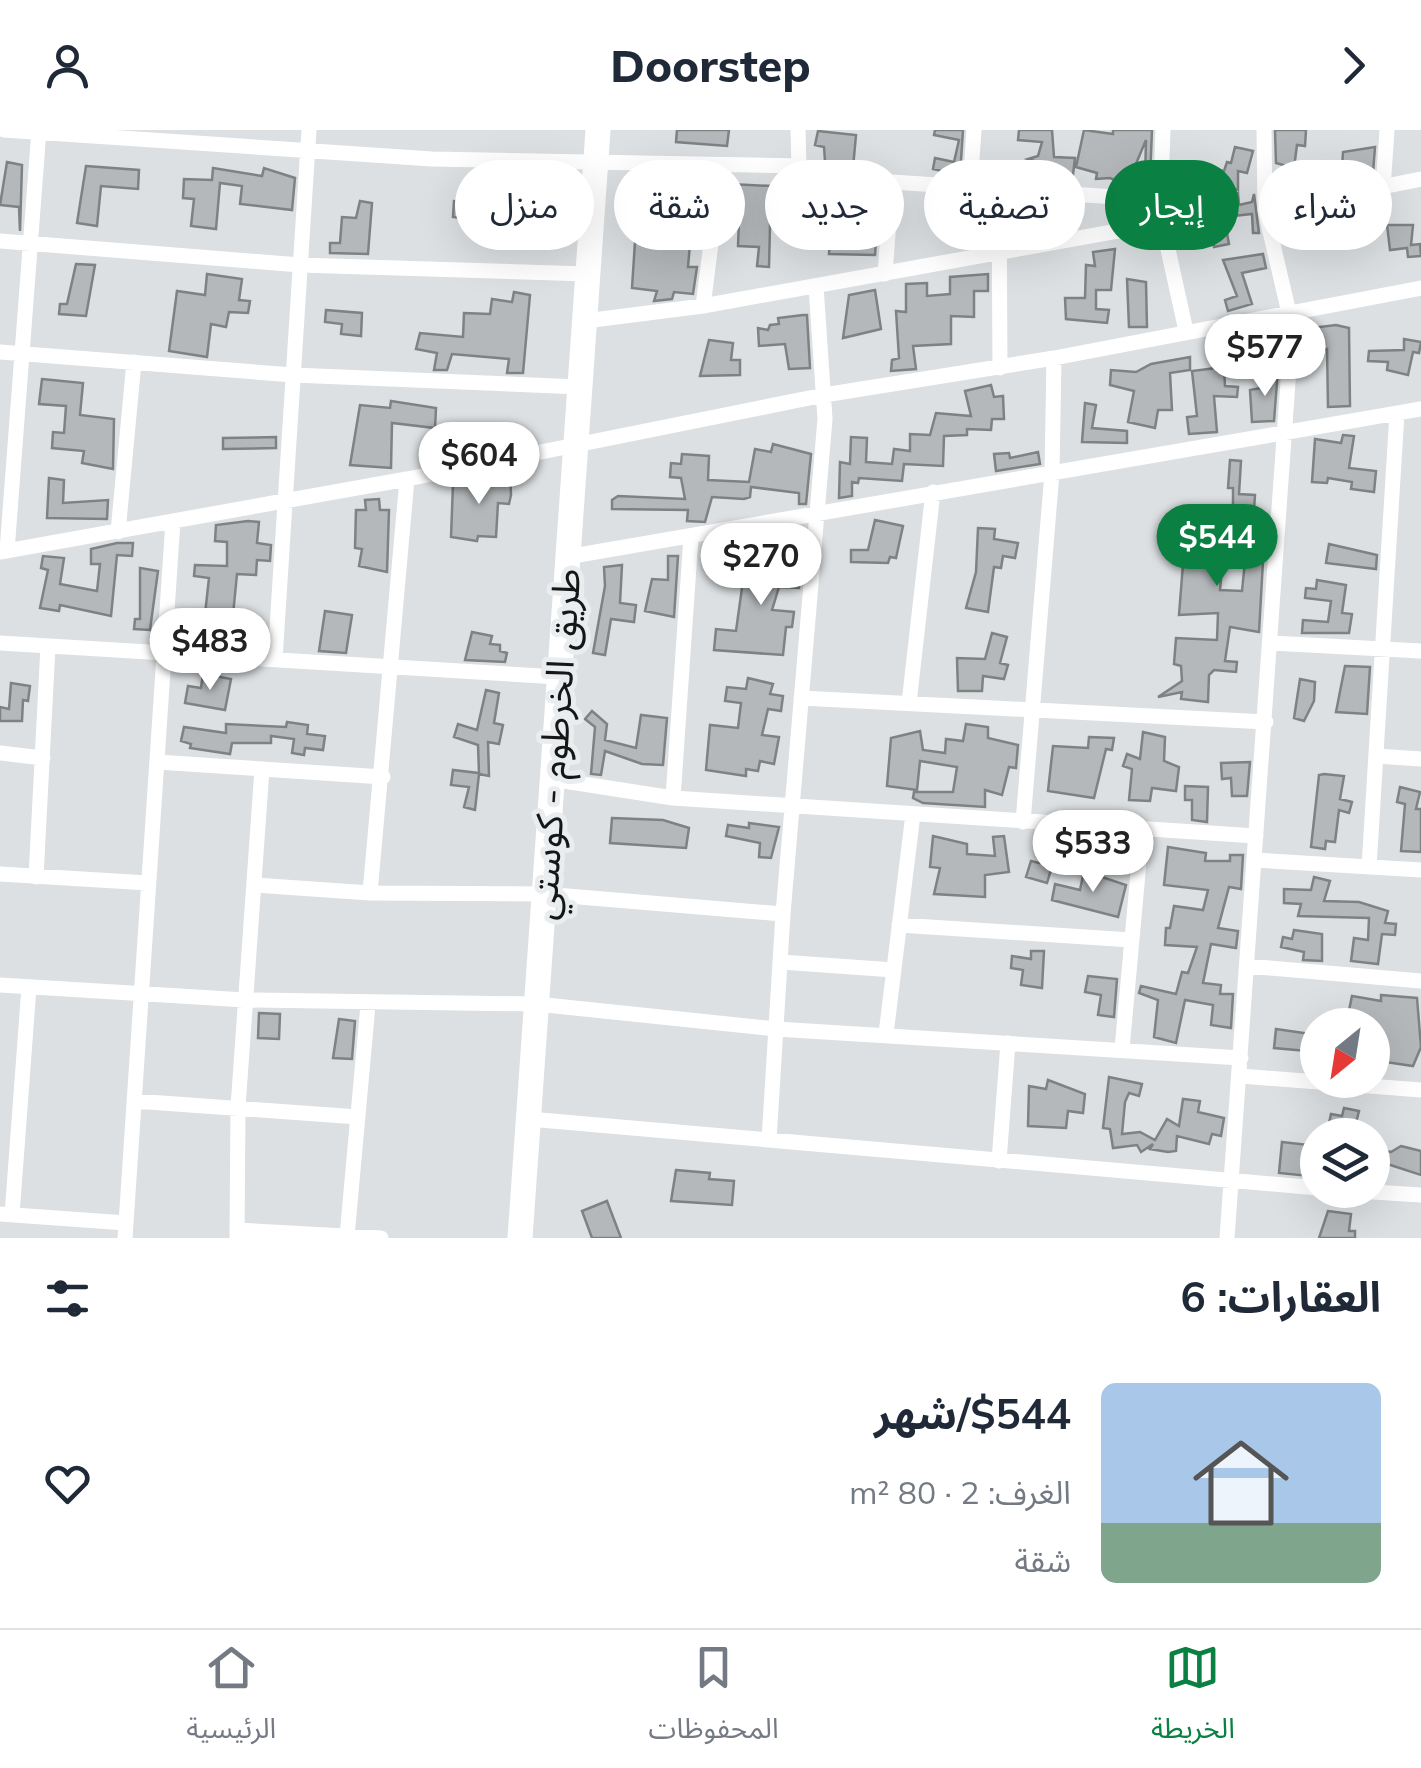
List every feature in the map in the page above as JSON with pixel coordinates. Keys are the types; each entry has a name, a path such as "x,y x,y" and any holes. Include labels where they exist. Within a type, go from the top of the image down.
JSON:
{"highway":[{"name":"طريق الخرطوم - كوستي","path":"520,1238 598,130"}],"street":[{"path":"4,130 306,152 614,163"},
{"path":"274,659 309,130"},
{"path":"798,130 799,160"},
{"path":"972,160 974,130"},
{"path":"1161,160 1163,130"},
{"path":"1264,130 1264,160"},
{"path":"1385,160 1387,130"},
{"path":"39,132 4,552 407,479 824,394 1000,368 1421,288"},
{"path":"1392,186 1421,179"},
{"path":"585,321 703,306 1105,233"},
{"path":"0,241 300,265 588,274"},
{"path":"703,306 711,250"},
{"path":"885,274 887,250"},
{"path":"997,250 1000,368"},
{"path":"1168,250 1186,332"},
{"path":"1227,1238 1292,312 1276,250"},
{"path":"770,1140 783,914 824,394 816,286"},
{"path":"0,352 294,375 580,387"},
{"path":"1023,822 1052,473 1054,358"},
{"path":"118,532 134,362"},
{"path":"567,558 815,511 1421,409"},
{"path":"1369,866 1397,413"},
{"path":"370,893 407,479"},
{"path":"909,702 933,492"},
{"path":"29,987 6,1214 126,1231 173,521"},
{"path":"674,798 691,537"},
{"path":"0,643 558,676"},
{"path":"1271,643 1421,651"},
{"path":"36,877 48,646"},
{"path":"801,698 1266,722"},
{"path":"0,753 43,758"},
{"path":"1376,756 1421,759"},
{"path":"157,762 383,776"},
{"path":"262,769 238,1107 237,1234 381,1238"},
{"path":"551,779 674,798 1256,836"},
{"path":"886,1034 912,814"},
{"path":"1122,1049 1142,829"},
{"path":"1255,860 1421,870"},
{"path":"0,874 148,883"},
{"path":"255,885 370,893 544,894 783,914"},
{"path":"900,925 1132,940"},
{"path":"781,962 894,970"},
{"path":"1248,966 1421,982"},
{"path":"0,985 368,1005 536,1004 776,1029 1241,1058"},
{"path":"348,1236 368,1005"},
{"path":"999,1161 1008,1043"},
{"path":"1240,1076 1421,1090"},
{"path":"0,1094 19,1096"},
{"path":"134,1101 358,1117"},
{"path":"529,1119 1300,1187"},
{"path":"1390,1194 1421,1196"}],"building":[{"path":"677,130 729,130 727,146 676,142"},
{"path":"935,130 963,130 961,160 954,160 959,140 934,135"},
{"path":"1019,130 1052,130 1054,157 1075,160 1028,159 1038,156 1042,142 1018,140"},
{"path":"1084,130 1113,134 1113,130 1152,130 1151,160 1145,160 1146,140 1138,160 1105,160 1105,178 1096,179 1097,173 1085,170 1085,160 1078,160"},
{"path":"1275,130 1306,130 1305,146 1297,145 1295,160 1276,160"},
{"path":"818,131 856,135 854,160 825,160 824,147 815,145"},
{"path":"1235,147 1253,151 1247,173 1239,171 1239,160 1232,160"},
{"path":"1375,147 1374,160 1342,160 1343,152"},
{"path":"7,162 22,165 20,231 19,207 0,205"},
{"path":"86,166 139,170 138,189 101,186 97,226 77,223"},
{"path":"213,168 262,176 264,168 295,178 292,210 240,204 242,186 220,183 216,229 191,226 194,199 183,198 184,179 212,180"},
{"path":"745,185 765,186 765,250 769,250 769,267 757,266 759,247 745,246"},
{"path":"1254,194 1259,233 1253,233 1252,214 1239,215 1239,205 1252,202"},
{"path":"360,201 372,203 368,254 330,253 330,243 340,243 342,217 356,218"},
{"path":"1392,225 1413,225 1411,245 1420,244 1421,256 1408,257 1407,248 1392,250"},
{"path":"634,250 689,250 688,267 697,267 693,294 674,292 672,299 654,301 657,291 632,288"},
{"path":"829,250 875,250 875,255 829,254"},
{"path":"1115,250 1111,290 1096,290 1096,309 1109,310 1107,323 1066,319 1065,298 1085,298 1086,265 1095,266 1093,252"},
{"path":"1263,254 1266,268 1242,273 1252,304 1228,311 1225,300 1237,296 1223,260"},
{"path":"76,264 95,265 86,316 59,314 60,304 67,304"},
{"path":"207,274 242,279 239,300 250,301 248,313 229,312 226,327 211,324 207,357 169,351 177,291 205,295"},
{"path":"988,274 988,291 974,291 974,317 951,316 951,344 913,346 916,369 891,371 892,360 899,358 896,311 906,312 906,284 927,283 927,296 950,294 950,277"},
{"path":"1127,279 1146,282 1147,327 1129,327"},
{"path":"875,290 881,329 843,338 849,295"},
{"path":"514,292 530,295 523,373 507,373 509,359 452,354 447,370 434,370 437,353 416,349 420,333 463,337 464,313 490,314 492,299 512,302"},
{"path":"326,310 362,313 361,336 341,334 342,324 325,322"},
{"path":"807,315 810,368 789,369 785,344 759,346 758,328 768,330 770,325 779,324 778,318"},
{"path":"1311,328 1349,328 1350,406 1328,407 1327,349 1322,350 1321,339 1312,340"},
{"path":"1404,339 1421,342 1419,353 1413,352 1408,375 1387,370 1388,362 1368,361 1369,351 1404,350"},
{"path":"709,340 733,343 731,360 740,360 740,375 700,376"},
{"path":"1190,357 1190,370 1170,373 1172,410 1158,410 1155,428 1128,422 1134,391 1110,385 1111,370 1136,372 1151,364"},
{"path":"1224,367 1225,386 1238,387 1237,397 1214,396 1217,432 1189,434 1187,417 1197,416 1192,371"},
{"path":"1278,369 1274,421 1252,422 1250,390 1261,388 1266,372"},
{"path":"42,379 83,383 80,415 114,419 113,469 82,463 84,451 52,448 53,432 64,433 66,406 39,404"},
{"path":"991,385 994,397 1003,396 1004,419 992,419 991,430 967,429 967,435 944,436 943,466 904,464 902,481 859,478 858,483 852,482 852,496 839,498 840,462 850,464 851,437 867,438 866,462 892,464 894,449 910,451 910,434 930,435 936,413 971,416 965,391"},
{"path":"391,401 436,408 435,428 392,423 391,468 350,465 360,405 390,408"},
{"path":"1085,403 1096,405 1092,428 1127,431 1127,443 1082,442"},
{"path":"494,424 517,428 514,446 463,456 440,454 441,433 492,436"},
{"path":"1343,435 1354,436 1349,468 1376,471 1374,492 1351,489 1352,482 1328,478 1327,483 1312,482 1315,439 1341,443"},
{"path":"276,437 276,448 223,449 223,438"},
{"path":"773,444 811,454 806,504 799,504 799,493 751,487 750,497 744,499 712,497 705,522 687,521 688,510 612,509 612,500 618,496 685,499 681,478 670,477 671,463 681,464 682,454 709,456 708,480 749,482 755,449 771,452"},
{"path":"1038,452 1040,464 996,471 994,454 1009,453 1010,458"},
{"path":"1230,460 1241,461 1239,494 1255,495 1254,510 1244,509 1246,541 1250,541 1248,561 1263,561 1259,632 1230,627 1225,661 1237,662 1236,672 1214,670 1209,675 1208,702 1181,699 1182,692 1158,697 1182,681 1181,666 1174,664 1176,638 1217,640 1218,613 1179,615 1183,564 1200,564 1198,535 1177,533 1177,519 1186,519 1188,508 1233,509 1233,488 1228,488","holes":["1223,558 1245,561 1242,591 1220,590"]},
{"path":"510,470 511,495 509,504 498,503 496,537 478,536 477,541 451,537 453,484 493,483 493,473"},
{"path":"49,478 64,480 63,503 108,500 107,519 47,518"},
{"path":"379,499 380,510 389,510 387,572 359,566 362,549 355,548 356,510 366,510 365,500"},
{"path":"875,520 903,526 896,558 890,557 888,563 851,562 851,550 868,550"},
{"path":"259,522 257,543 271,545 270,561 257,560 256,575 237,574 233,615 205,614 209,578 194,576 195,565 227,566 227,542 215,541 216,525"},
{"path":"978,528 995,529 994,539 1018,543 1015,558 1003,556 1001,568 994,567 988,612 966,608 976,572"},
{"path":"133,543 132,556 117,555 111,616 60,605 59,611 40,608 48,570 41,568 43,556 64,558 60,584 97,591 100,564 91,564 91,549"},
{"path":"1329,544 1377,555 1376,569 1326,563"},
{"path":"747,552 785,558 785,568 800,569 799,588 779,587 772,610 794,612 792,627 786,627 783,655 714,650 716,629 736,631"},
{"path":"668,556 678,556 674,617 645,611 652,579 668,580"},
{"path":"622,565 620,603 636,605 634,622 611,619 605,655 593,653 605,586 604,567"},
{"path":"140,568 158,571 150,630 134,629 135,619 140,619"},
{"path":"1317,580 1346,585 1342,613 1352,614 1349,633 1302,633 1303,620 1328,622 1331,601 1305,598 1306,588 1316,589"},
{"path":"325,611 352,615 346,653 319,651"},
{"path":"472,632 492,636 490,644 500,645 500,651 507,653 505,662 465,660"},
{"path":"992,633 1007,637 1000,663 1008,665 1004,679 983,676 982,691 958,691 957,658 985,659"},
{"path":"1345,666 1370,667 1367,714 1336,712"},
{"path":"203,674 231,679 225,710 185,703 188,686 201,688"},
{"path":"748,678 773,684 770,694 783,696 781,711 768,709 762,735 779,737 774,764 760,761 758,771 746,769 746,776 706,770 710,725 738,728 741,703 725,701 727,687 746,689"},
{"path":"1300,679 1315,682 1314,701 1304,721 1294,718"},
{"path":"11,683 30,686 28,701 23,700 22,721 0,721 0,707 9,709"},
{"path":"486,690 499,693 494,723 503,725 499,744 488,742 489,776 479,774 475,810 464,807 469,787 451,785 453,770 479,773 478,745 454,737 458,724 477,730"},
{"path":"592,711 607,724 605,740 636,748 641,715 667,718 663,765 642,764 605,751 601,775 591,774 595,727 585,719"},
{"path":"287,722 308,725 307,734 325,736 323,750 305,748 304,755 292,753 294,739 271,736 271,743 232,743 230,754 190,748 191,744 181,741 184,727 226,733 226,724 286,727"},
{"path":"966,724 988,727 988,738 1018,745 1016,768 1009,767 1002,795 985,790 985,807 923,803 913,798 914,792 953,792 957,767 920,761 917,790 887,786 891,738 920,731 923,750 945,753 946,739 963,741"},
{"path":"1143,732 1165,737 1164,761 1179,767 1176,791 1152,788 1150,801 1129,800 1132,769 1123,766 1127,754 1140,759"},
{"path":"1089,737 1114,738 1112,750 1106,749 1094,798 1048,791 1053,746 1088,748"},
{"path":"1250,762 1247,796 1232,796 1231,778 1222,779 1221,763"},
{"path":"1319,775 1344,776 1340,799 1352,802 1349,813 1339,810 1335,842 1326,841 1325,849 1311,847"},
{"path":"1185,786 1208,787 1207,822 1192,820 1192,800 1185,800"},
{"path":"1400,787 1420,792 1416,809 1421,809 1421,852 1401,851 1405,804 1397,802"},
{"path":"612,818 663,820 689,828 686,848 610,843"},
{"path":"749,823 779,827 771,858 759,857 760,843 726,836 728,825 749,828"},
{"path":"933,836 967,844 967,854 995,856 993,837 1004,836 1009,872 985,875 985,897 934,894 940,868 930,867"},
{"path":"1168,847 1206,853 1205,861 1230,861 1230,855 1243,855 1241,889 1229,887 1218,928 1238,931 1236,948 1211,944 1203,983 1221,985 1220,994 1233,994 1231,1028 1211,1025 1213,1005 1185,1000 1176,1043 1154,1037 1158,1000 1139,993 1141,986 1176,994 1182,972 1188,973 1197,947 1165,945 1166,928 1170,928 1174,906 1203,910 1208,890 1164,885"},
{"path":"1043,849 1056,853 1047,883 1026,877 1031,861 1039,863"},
{"path":"1084,871 1126,885 1118,917 1052,900 1055,884 1080,890"},
{"path":"1314,877 1330,881 1324,901 1359,902 1388,911 1385,923 1396,924 1395,935 1382,934 1378,964 1351,961 1354,938 1368,940 1369,918 1298,916 1301,904 1284,903 1284,889 1311,890"},
{"path":"1294,930 1322,934 1322,961 1303,960 1304,952 1281,947 1283,937 1292,939"},
{"path":"1031,951 1044,951 1042,988 1021,985 1023,970 1011,968 1012,956 1031,959"},
{"path":"1088,976 1117,979 1114,1017 1098,1015 1101,995 1085,992"},
{"path":"1381,995 1417,998 1421,1047 1413,1066 1390,1063 1390,1008 1350,1008 1352,996 1381,1001"},
{"path":"259,1013 280,1014 279,1039 258,1038"},
{"path":"339,1019 355,1021 352,1059 333,1058"},
{"path":"1276,1029 1300,1032 1300,1050 1274,1048"},
{"path":"1109,1077 1142,1084 1139,1096 1129,1093 1125,1102 1122,1134 1140,1132 1155,1140 1167,1119 1179,1126 1183,1099 1200,1101 1198,1112 1224,1118 1221,1136 1212,1134 1209,1144 1177,1136 1176,1151 1168,1152 1150,1149 1153,1144 1141,1152 1137,1145 1113,1148 1110,1129 1103,1128"},
{"path":"1048,1080 1085,1094 1083,1113 1068,1111 1066,1128 1028,1126 1029,1086 1046,1089"},
{"path":"1344,1108 1359,1111 1357,1118 1330,1118 1331,1114 1342,1116"},
{"path":"1282,1142 1300,1144 1300,1175 1279,1173"},
{"path":"1401,1146 1421,1151 1421,1175 1390,1165 1391,1152"},
{"path":"676,1170 710,1173 709,1179 734,1181 732,1205 671,1201"},
{"path":"607,1201 621,1238 592,1238 582,1211"},
{"path":"1328,1211 1351,1214 1349,1231 1355,1231 1355,1238 1319,1238"}]}
